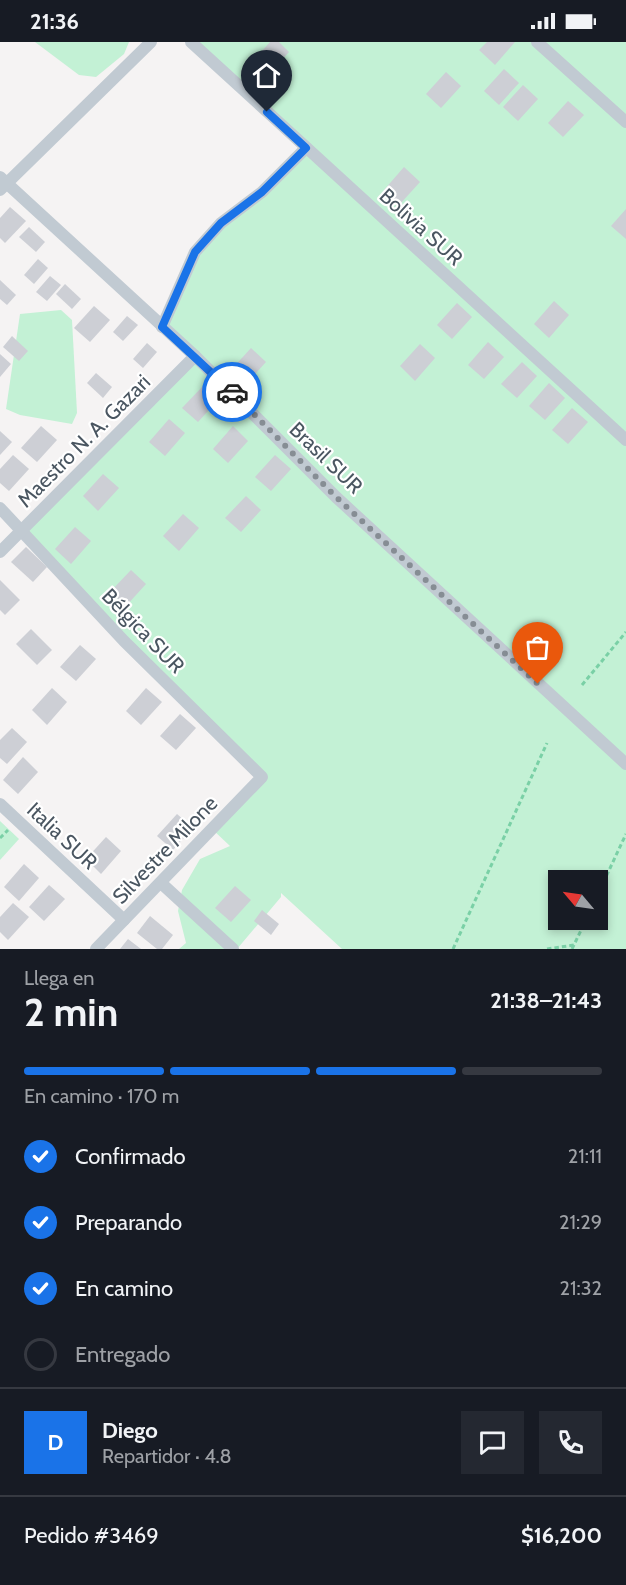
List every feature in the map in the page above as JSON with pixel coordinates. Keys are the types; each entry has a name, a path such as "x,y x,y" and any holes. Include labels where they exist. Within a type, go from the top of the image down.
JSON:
{"street":[{"path":"2,184 151,42"},
{"name":"Bolivia SUR","path":"191,42 626,440"},
{"path":"537,42 626,122"},
{"path":"162,327 195,252 221,223 262,192 306,148"},
{"name":"Brasil SUR","path":"2,184 195,356 336,497 626,764"},
{"name":"Maestro N. A. Gazari","path":"0,552 195,356"},
{"name":"Bélgica SUR","path":"0,508 124,641 262,777"},
{"name":"Silvestre Milone","path":"96,949 262,777"},
{"name":"Italia SUR","path":"0,804 124,920"},
{"path":"161,883 233,949"}],"path":[{"path":"582,685 626,632"},
{"path":"453,949 547,743"},
{"path":"608,872 626,834"},
{"path":"547,949 573,947 581,930"}],"green space":[{"path":"35,42 129,42 124,54 96,77 79,75"},
{"path":"191,42 626,42 626,949 342,949 281,893 281,897 237,949 179,949 186,943 178,911 182,890 200,859 230,846 212,829 261,777 22,531 194,356 162,327 195,252 304,150"},
{"path":"61,310 72,320 77,413 72,424 20,415 6,409 20,314"},
{"path":"0,821 19,839 0,860"}],"building":[{"path":"270,42 279,42 289,52 269,74 254,60"},
{"path":"487,42 515,42 495,65 479,50"},
{"path":"504,69 519,83 499,105 484,91"},
{"path":"446,72 461,86 441,108 426,94"},
{"path":"523,85 538,99 518,121 503,107"},
{"path":"568,101 584,115 563,137 548,123"},
{"path":"404,167 420,182 400,204 384,190"},
{"path":"10,207 26,221 5,243 0,238 0,218"},
{"path":"626,209 626,239 611,226"},
{"path":"29,227 45,242 36,252 19,237"},
{"path":"38,259 48,268 34,284 24,275"},
{"path":"50,276 61,285 47,301 36,292"},
{"path":"0,280 16,295 7,305 0,299"},
{"path":"65,284 81,299 72,309 56,294"},
{"path":"554,301 569,315 549,338 534,324"},
{"path":"457,303 472,317 452,339 437,325"},
{"path":"94,306 110,320 90,342 74,328"},
{"path":"127,316 138,325 123,341 113,332"},
{"path":"12,336 28,351 19,361 3,347"},
{"path":"488,342 504,357 484,379 468,365"},
{"path":"147,343 157,352 143,368 133,359"},
{"path":"420,344 435,358 415,381 400,366"},
{"path":"251,348 266,362 246,384 231,370"},
{"path":"0,354 11,364 0,377"},
{"path":"522,362 537,376 517,398 501,384"},
{"path":"96,373 112,387 103,398 87,383"},
{"path":"549,383 565,398 545,420 529,406"},
{"path":"203,386 218,400 198,422 182,408"},
{"path":"572,408 588,422 568,444 552,430"},
{"path":"169,419 185,433 165,456 149,442"},
{"path":"41,426 57,440 37,462 21,448"},
{"path":"233,426 248,441 228,463 213,449"},
{"path":"0,431 12,442 0,455"},
{"path":"13,455 29,469 9,491 0,483 0,469"},
{"path":"275,455 291,469 271,491 255,477"},
{"path":"103,474 119,488 98,511 83,496"},
{"path":"246,496 261,510 241,532 225,518"},
{"path":"183,514 199,528 179,551 163,536"},
{"path":"75,527 91,541 71,564 55,549"},
{"path":"26,547 47,567 33,582 11,562"},
{"path":"131,570 146,584 126,606 110,592"},
{"path":"0,580 20,600 5,615 0,610"},
{"path":"31,629 52,650 37,665 16,644"},
{"path":"80,645 96,659 76,681 60,667"},
{"path":"52,688 67,702 47,725 32,710"},
{"path":"146,688 162,702 141,725 126,711"},
{"path":"180,714 196,728 176,750 160,736"},
{"path":"12,728 27,742 7,764 0,758 0,740"},
{"path":"23,757 38,772 18,794 3,780"},
{"path":"177,814 193,828 173,850 157,836"},
{"path":"106,837 121,851 101,874 86,859"},
{"path":"24,864 39,878 19,901 4,887"},
{"path":"49,885 65,899 44,921 29,907"},
{"path":"235,886 251,900 231,922 215,908"},
{"path":"13,903 29,917 8,940 0,932 0,917"},
{"path":"262,910 279,924 271,935 254,921"},
{"path":"150,916 173,935 162,949 157,949 137,933"},
{"path":"128,939 141,949 120,949"}],"way so far":[{"path":"232,392 336,497 538,684"}],"route":[{"path":"232,392 162,327 195,252 221,223 262,192 306,148 267,112"}]}
